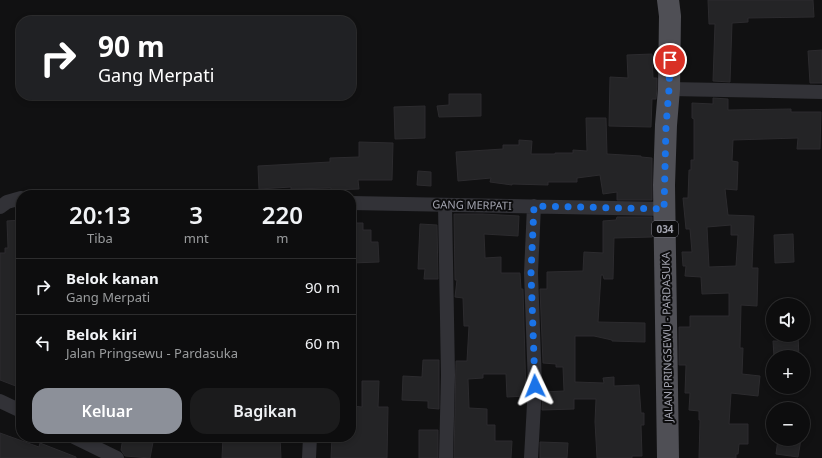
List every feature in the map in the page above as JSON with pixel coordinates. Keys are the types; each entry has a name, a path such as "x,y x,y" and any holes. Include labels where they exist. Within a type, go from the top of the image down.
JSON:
{"main road":[{"name":"JALAN PRINGSEWU - PARDASUKA","path":"668,0 670,16 669,89 666,126 664,209 667,297 666,343 668,458"}],"street":[{"path":"669,89 822,92"},
{"path":"0,207 7,202 16,199"},
{"name":"GANG MERPATI","path":"356,202 664,209"},
{"path":"445,205 448,375 446,458"},
{"path":"530,458 535,386 531,273 534,206"},
{"path":"0,401 16,409"},
{"path":"84,442 117,458"},
{"path":"309,458 310,442"}],"building":[{"path":"708,0 813,0 814,17 748,18 748,22 732,23 730,82 713,81 715,24 709,24"},
{"path":"822,50 822,83 810,83 808,51"},
{"path":"652,54 653,78 657,78 657,88 656,99 652,99 651,127 609,126 610,77 628,78 627,55"},
{"path":"449,94 481,94 481,116 439,117 437,106 449,105"},
{"path":"713,98 728,99 728,110 791,109 791,112 821,112 820,149 797,149 798,138 733,140 732,161 738,162 737,190 725,189 728,215 754,216 752,268 758,268 757,306 741,305 740,348 743,348 742,374 760,376 758,396 731,393 729,424 748,424 748,444 739,444 736,458 699,458 699,411 689,410 690,393 685,393 686,365 679,365 679,327 690,327 690,316 729,316 729,293 702,294 701,277 685,276 686,266 683,266 682,252 692,252 690,229 686,229 683,198 688,198 689,170 691,170 691,160 694,160 694,119 692,118 692,103 713,104","holes":["731,225 731,235 738,235 736,266 709,267 707,227"]},
{"path":"425,106 425,138 395,139 394,107"},
{"path":"586,118 606,118 607,154 652,158 652,200 617,200 617,192 603,194 600,175 577,178 577,182 548,182 548,185 512,185 490,182 491,178 458,181 456,152 503,149 503,145 519,145 519,140 532,141 531,154 573,153 573,150 587,151"},
{"path":"359,142 393,143 392,180 358,180 359,189 291,189 291,187 259,189 258,166 330,162 330,158 359,157"},
{"path":"418,171 431,172 431,186 417,185"},
{"path":"454,214 519,216 518,236 484,234 485,258 501,257 501,273 520,273 521,289 523,289 526,396 507,397 506,374 483,374 483,378 468,379 469,408 487,409 487,425 495,425 495,441 512,441 511,458 454,458 456,361 467,361 469,326 464,326 463,298 455,297 457,280 455,280"},
{"path":"617,217 652,217 652,237 614,238 613,279 604,279 603,275 601,275 598,322 645,323 645,342 612,341 594,336 575,336 575,382 604,383 603,378 614,377 614,386 639,385 641,413 644,413 644,425 641,425 642,456 632,456 632,458 597,458 595,422 596,399 574,399 574,409 542,410 543,392 564,391 563,367 556,367 556,364 543,363 540,289 547,289 547,272 583,271 584,252 603,253 603,221 616,220"},
{"path":"16,220 16,386 0,380 0,253 5,253 5,248 8,248 7,221"},
{"path":"356,223 363,223 363,230 371,230 371,242 378,242 379,262 356,263"},
{"path":"420,224 437,225 438,279 424,279 425,269 418,269"},
{"path":"793,234 794,262 775,263 774,235"},
{"path":"773,342 798,342 799,350 774,350"},
{"path":"423,360 439,360 439,409 428,408 428,401 402,400 403,376 422,377"},
{"path":"362,381 379,381 378,407 388,407 387,458 331,458 332,442 356,442 356,406 362,407"},
{"path":"419,430 438,430 438,458 419,458"},
{"path":"0,433 16,439 16,442 25,442 39,447 40,443 76,457 76,458 0,458"},
{"path":"122,442 153,442 150,458 125,456 121,450"},
{"path":"223,442 280,442 281,458 222,458"},
{"path":"540,442 568,443 567,458 540,458"},
{"path":"777,446 800,446 798,457 776,454"}],"route":[{"path":"535,386 531,273 534,206 664,209 666,126 670,60"}]}
